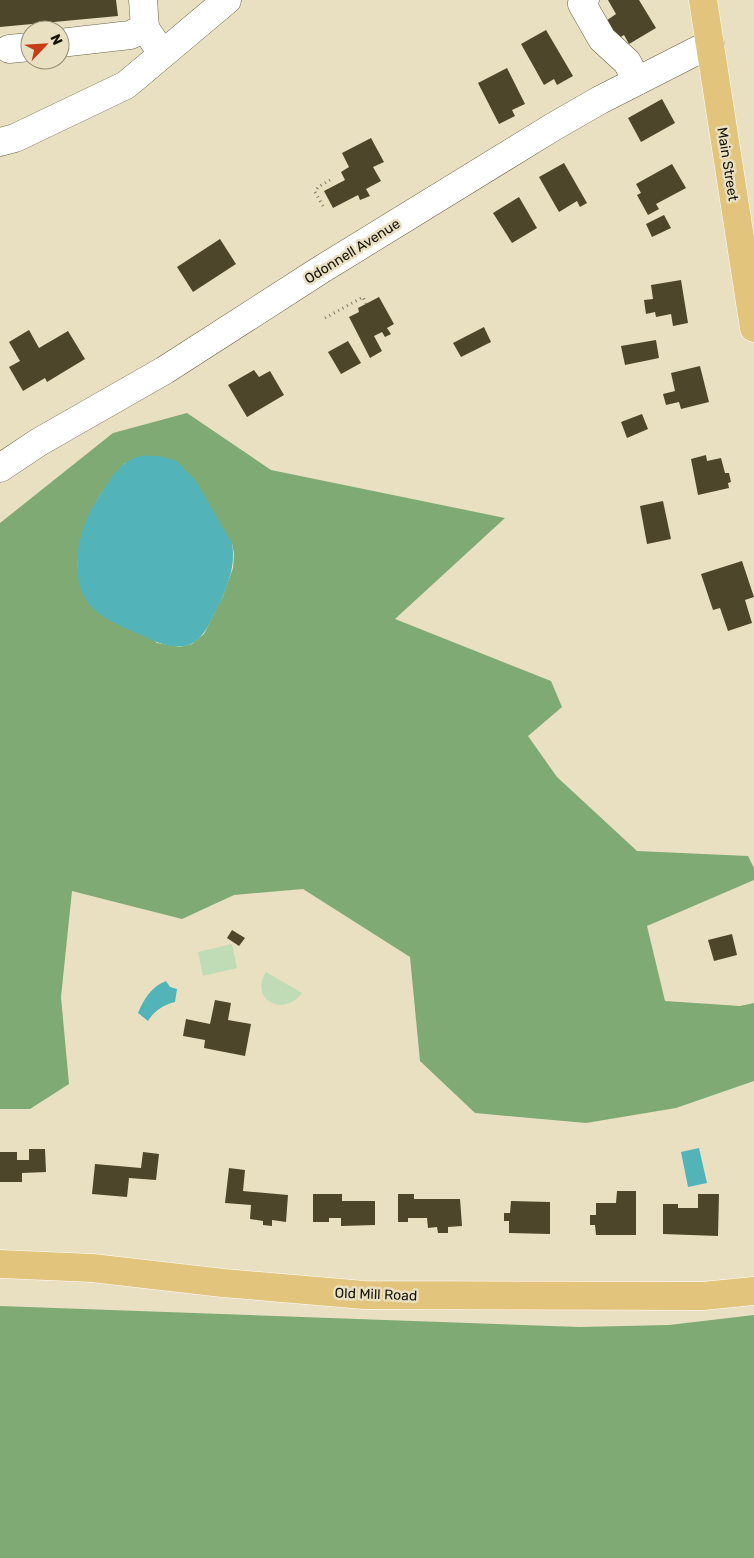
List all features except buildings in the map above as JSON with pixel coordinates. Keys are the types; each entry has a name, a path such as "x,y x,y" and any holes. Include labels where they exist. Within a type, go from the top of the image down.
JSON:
{"main road":[{"name":"Main Street","path":"703,0 754,328"},
{"name":"Old Mill Road","path":"0,1264 92,1268 224,1283 364,1295 694,1296 754,1291"}],"street":[{"path":"142,0 145,28 162,55"},
{"path":"0,142 15,138 126,85 227,0"},
{"path":"585,0 582,4 602,39 627,62 636,81"},
{"path":"70,42 130,35 145,28"},
{"name":"Odonnell Avenue","path":"0,468 39,442 165,370 314,274 553,127 636,81 710,44"}],"path":[{"path":"323,206 314,192 318,187 330,180"},
{"path":"325,318 363,297 366,304"}],"green space":[{"path":"187,413 271,470 505,518 395,619 551,681 562,707 528,736 557,777 637,851 748,856 754,868 754,880 647,926 665,1001 740,1006 754,1003 754,1081 676,1108 586,1123 475,1113 420,1061 410,957 303,889 234,895 182,919 72,891 61,997 69,1084 30,1109 0,1109 0,523 113,433","holes":["125,463 232,543 234,554 233,568 223,596 204,634 192,644 180,647 157,643 77,568 82,537 91,511 106,487"]},
{"path":"232,944 237,968 203,976 198,952"},
{"path":"266,972 302,993 294,1001 286,1004 277,1005 270,1002 262,990 262,981"},
{"path":"0,1306 580,1327 669,1325 754,1315 754,1558 0,1558"}],"water":[{"path":"142,456 159,456 177,461 196,481 232,543 233,551 232,567 228,582 208,627 196,641 178,647 159,643 104,617 87,601 81,590 78,577 78,550 85,523 109,482 119,469 130,460"},
{"path":"166,981 170,987 177,989 175,1002 159,1009 148,1021 138,1013 140,1008 152,990"},
{"path":"699,1148 707,1183 688,1187 681,1152"}]}
